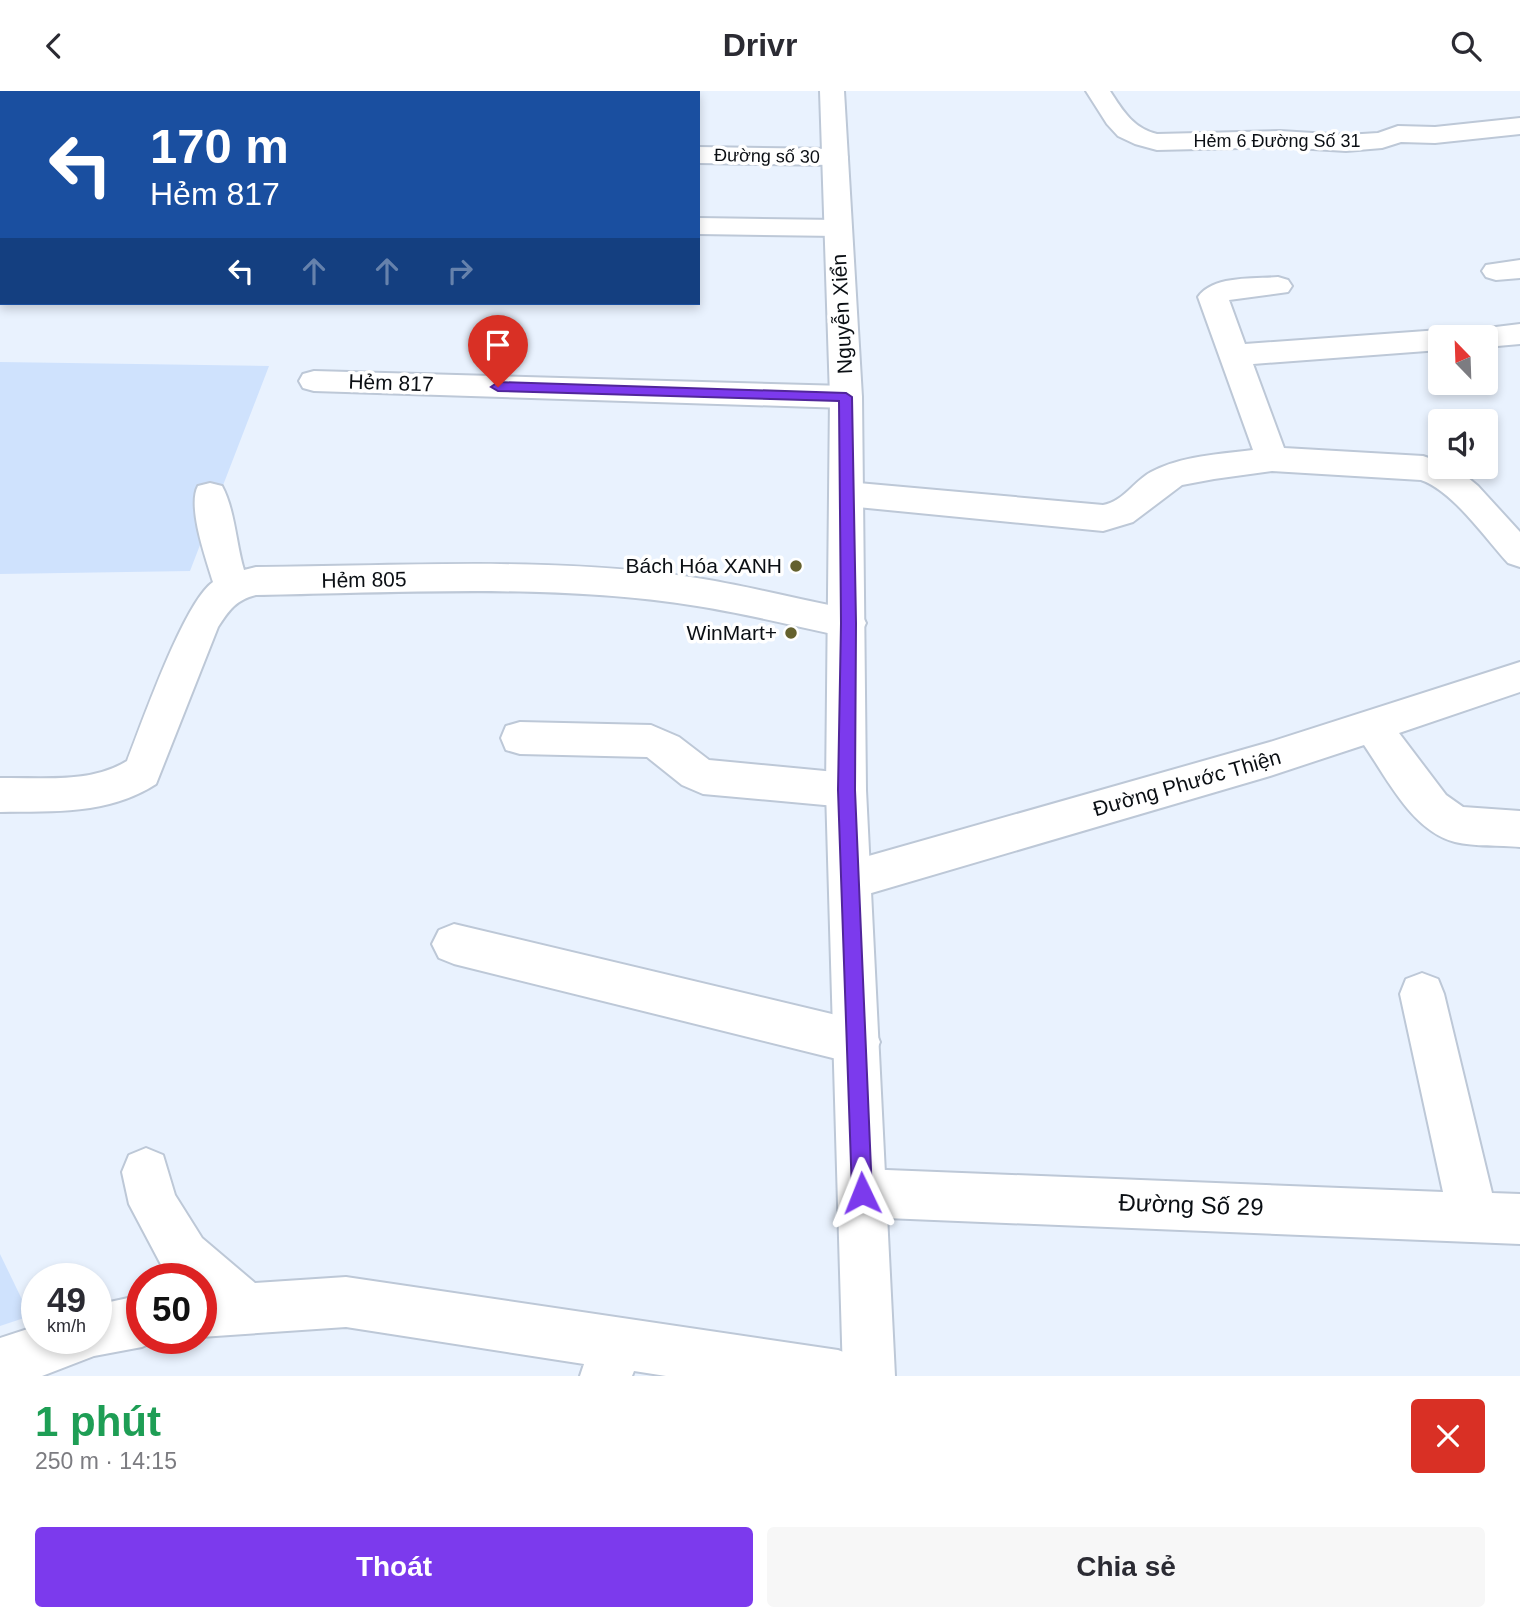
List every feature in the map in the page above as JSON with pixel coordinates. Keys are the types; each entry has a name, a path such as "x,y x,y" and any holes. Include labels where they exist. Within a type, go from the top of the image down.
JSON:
{"street":[{"name":"Nguyễn Xiển","path":"832,91 846,397 846,790 869,1376"},
{"name":"Hẻm 6 Đường Số 31","path":"1098,91 1124,130 1138,138 1157,142 1280,139 1346,143 1382,139 1398,134 1435,135 1513,128"},
{"name":"Đường số 30","path":"700,155 835,157"},
{"path":"700,226 838,229"},
{"path":"1272,460 1213,297 1223,291 1278,286"},
{"path":"1498,336 1520,334"},
{"path":"1235,355 1428,341"},
{"name":"Hẻm 817","path":"314,381 846,397"},
{"path":"847,493 1103,518 1114,517 1136,504 1162,481 1188,473 1272,460 1423,468 1443,475 1466,495 1520,554"},
{"path":"0,795 107,791 128,784 142,772 202,622 219,596 232,587 219,545 210,495"},
{"name":"Hẻm 805","path":"232,587 256,582 297,581 487,579 594,582 696,592 848,623"},
{"name":"Đường Phước Thiện","path":"851,880 1270,759 1520,677"},
{"path":"1372,726 1432,808 1456,824 1520,829"},
{"path":"520,738 651,741 660,744 690,771 703,777 846,790"},
{"path":"454,944 857,1042"},
{"path":"1422,994 1473,1215"},
{"path":"146,1172 153,1204 184,1256 224,1310 346,1302 611,1360 838,1376"},
{"name":"Đường Số 29","path":"862,1193 1473,1215 1520,1219"},
{"path":"0,1364 30,1354"}],"shaded area":[{"path":"0,362 269,366 190,571 0,574"},
{"path":"0,1254 21,1297 21,1319 0,1326"}],"place":[{"name":"Bách Hóa XANH","path":"796,566"},
{"name":"WinMart+","path":"791,633"}],"route":[{"path":"498,387 846,397 846,790 862,1193"}]}
